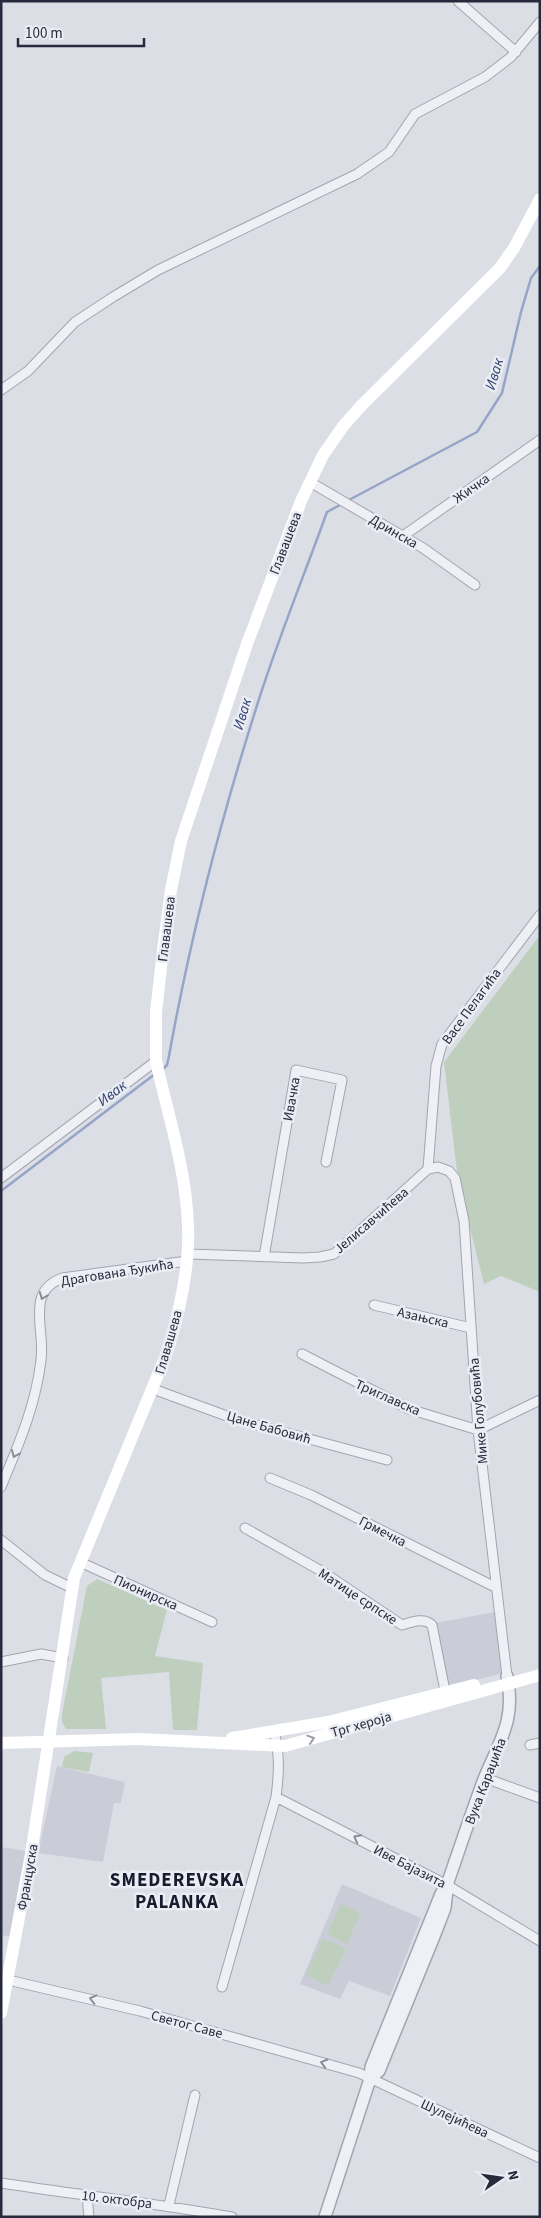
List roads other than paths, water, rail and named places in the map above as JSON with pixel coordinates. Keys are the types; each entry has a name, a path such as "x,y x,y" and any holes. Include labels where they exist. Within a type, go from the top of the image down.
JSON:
{"main road":[{"name":"Главашева","path":"50,1740 72,1588 102,1506 153,1390 172,1335 187,1258 188,1226 184,1184 157,1064 156,1012 162,950 181,841 247,644 282,550 310,482 331,442 362,405 500,268 514,248 540,199"},
{"path":"508,1679 540,1668"},
{"path":"508,1679 540,1675"},
{"name":"Трг хероја","path":"1,1742 138,1739 278,1746 304,1742 508,1679"},
{"name":"Трг хероја","path":"210,1742 328,1722 447,1697"},
{"name":"Француска","path":"1,2012 4,1979 31,1854 50,1740"}],"street":[{"path":"458,1 516,52"},
{"path":"1,390 28,371 75,322 113,297 158,270 357,174 389,152 414,114 485,77 516,52 540,22"},
{"name":"Жичка","path":"403,536 540,440"},
{"name":"Дринска","path":"310,482 423,548 474,585"},
{"name":"Васе Пелагића","path":"428,1169 436,1066 442,1044 540,915"},
{"path":"1,1178 157,1064"},
{"name":"Ивачка","path":"264,1257 296,1070 342,1080 326,1162"},
{"name":"Мике Голубовића","path":"428,1169 438,1167 449,1171 455,1178 464,1222 478,1430 495,1587 508,1679"},
{"name":"Јелисавчићева","path":"187,1258 320,1258 334,1254 428,1169"},
{"name":"Драгована Ђукића","path":"1,1488 26,1425 36,1393 42,1350 41,1299 49,1285 62,1278 187,1258"},
{"name":"Азањска","path":"374,1305 471,1328"},
{"name":"Триглавска","path":"302,1354 409,1410 478,1430"},
{"name":"Цане Бабовић","path":"153,1390 258,1425 387,1460"},
{"path":"478,1430 540,1400"},
{"name":"Грмечка","path":"270,1478 311,1495 495,1587"},
{"name":"Матице српске","path":"245,1528 323,1572 402,1625 421,1620 430,1622 447,1697"},
{"path":"1,1540 45,1575 72,1588"},
{"name":"Пионирска","path":"80,1562 212,1622"},
{"path":"1,1662 41,1654 63,1658"},
{"name":"Вука Караџића","path":"325,2217 370,2079 371,2067 441,1894 447,1885 485,1778 501,1742 509,1718 511,1701 508,1679"},
{"path":"222,1987 276,1797 280,1768 278,1746 274,1731"},
{"path":"485,1778 540,1798"},
{"name":"Иве Бајазита","path":"276,1797 447,1885 540,1941"},
{"name":"Светог Саве","path":"4,1979 40,1986 214,2031 359,2073 370,2079"},
{"name":"Шулејићева","path":"370,2079 540,2158"},
{"path":"169,2205 195,2095"},
{"name":"10. октобра","path":"1,2183 87,2196 169,2205 232,2217"},
{"path":"87,2196 89,2217"}],"waterway":[{"name":"Ивак","path":"347,501 477,432 502,393 531,278 540,266"},
{"name":"Ивак","path":"162,1070 167,1065 187,965 208,875 260,696 327,512 342,504"},
{"name":"Ивак","path":"1,1191 155,1074"}],"district":[{"name":"SMEDEREVSKA PALANKA","path":"177,1890"}]}
